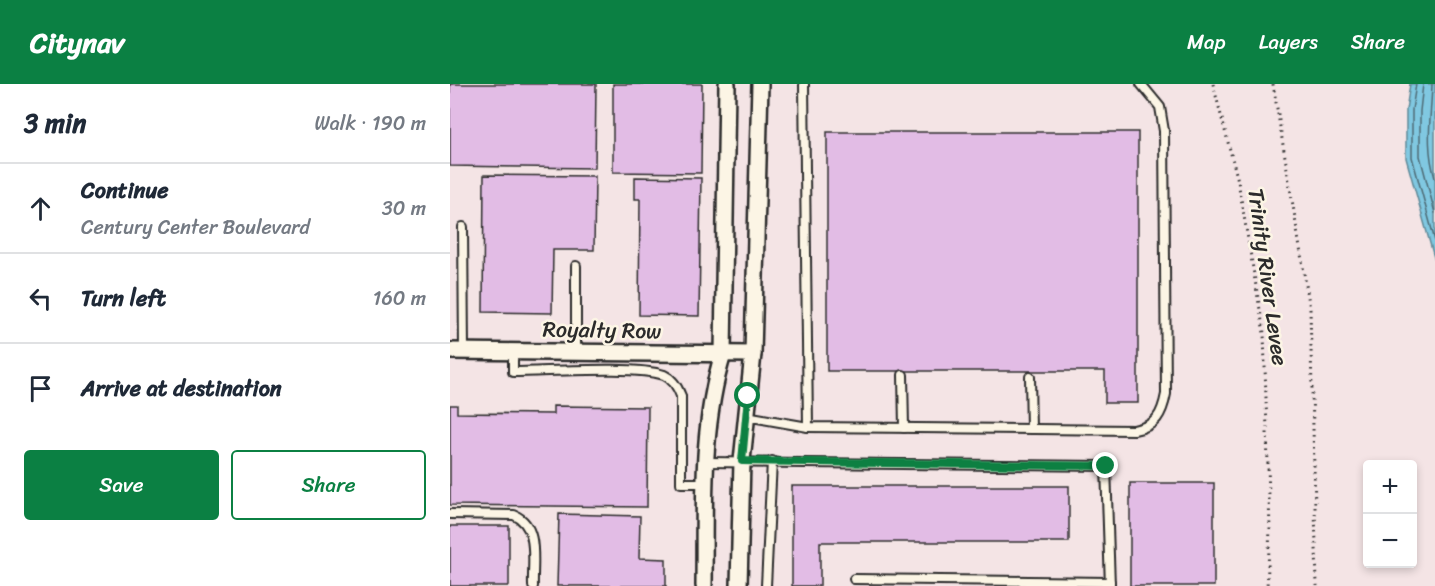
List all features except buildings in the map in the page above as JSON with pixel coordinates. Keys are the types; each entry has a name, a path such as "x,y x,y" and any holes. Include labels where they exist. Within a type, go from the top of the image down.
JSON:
{"street":[{"path":"704,586 705,462 713,385 723,354 727,84"},
{"path":"739,586 742,461 753,354 760,84"},
{"name":"Royalty Row","path":"457,351 753,354"}],"lane":[{"path":"804,84 808,427"},
{"path":"746,416 808,427 1134,430 1148,428 1163,411 1166,394 1164,131 1160,107 1141,84"},
{"path":"457,351 463,227"},
{"path":"576,266 576,352"},
{"path":"513,351 513,372 612,371 664,375 677,385 681,396 681,483 705,483"},
{"path":"612,371 613,352"},
{"path":"903,375 904,428"},
{"path":"1030,377 1031,429"},
{"path":"766,586 772,461"},
{"path":"705,462 1106,466 1110,584 854,579"},
{"path":"450,514 513,515 529,525 532,538 533,586"}],"path":[{"name":"Trinity River Levee","path":"1213,84 1238,181 1264,333 1270,530 1267,586"},
{"path":"1273,84 1310,309 1317,586"}],"water":[{"path":"1410,84 1435,84 1435,261 1406,158 1406,110"}],"route":[{"path":"748,396 742,461 1106,466"}]}
